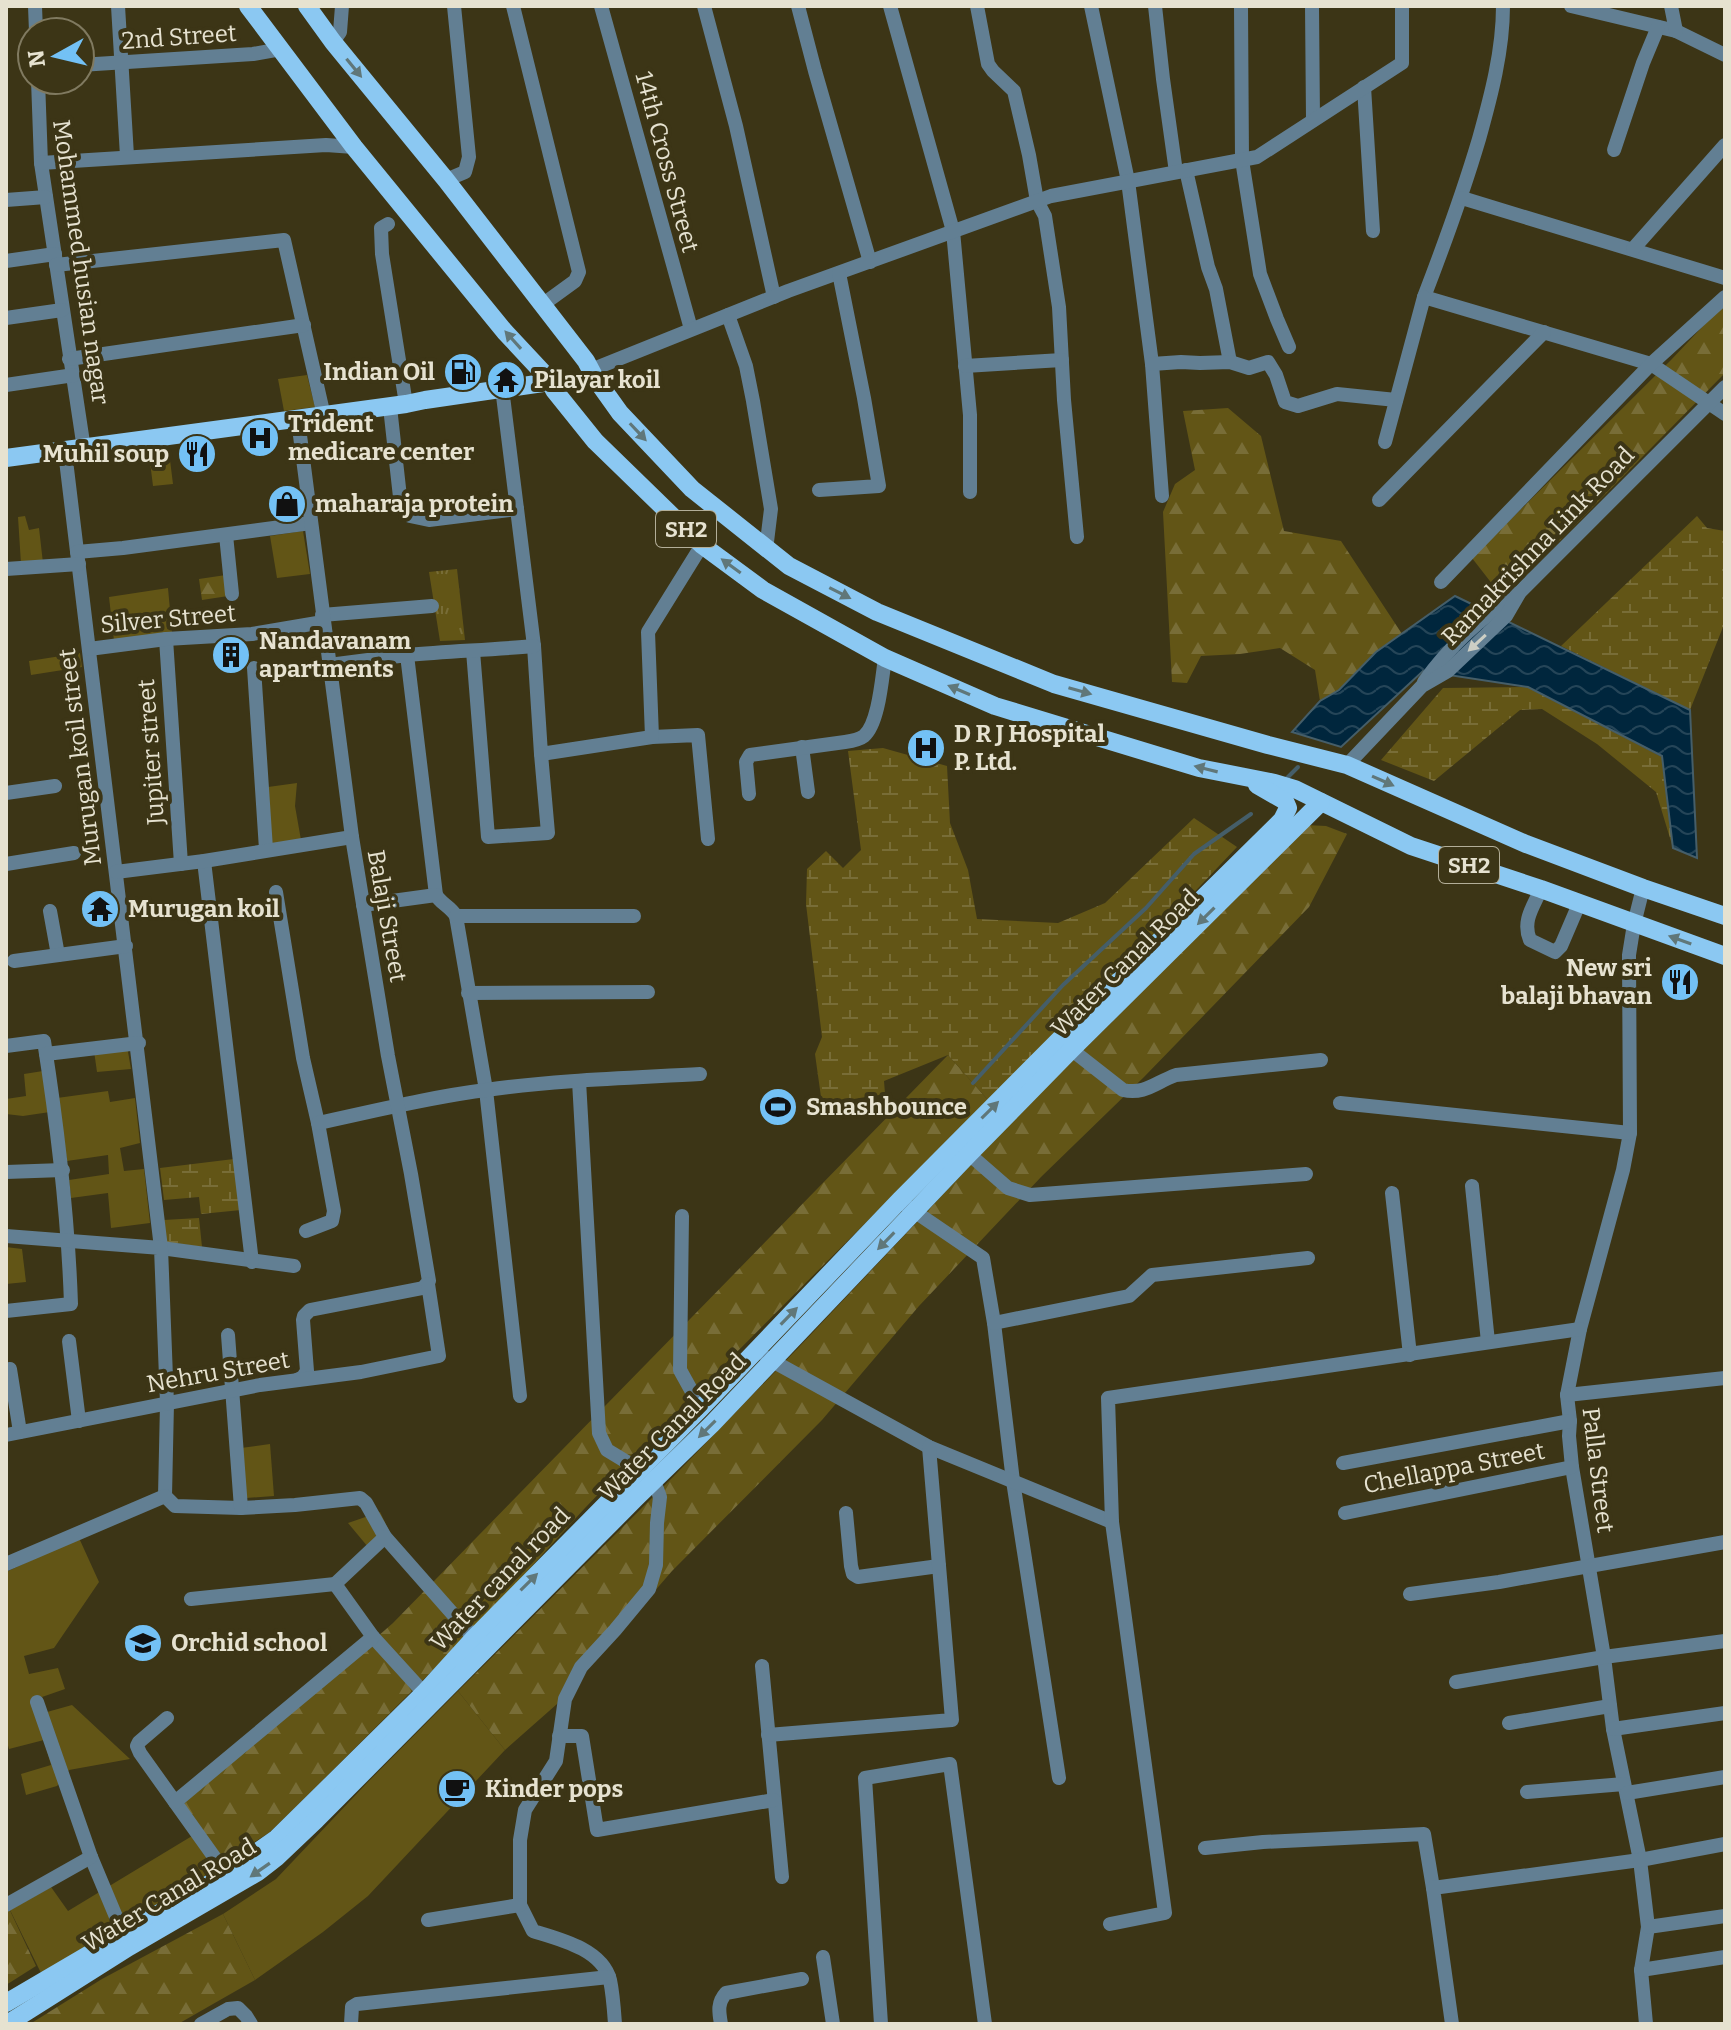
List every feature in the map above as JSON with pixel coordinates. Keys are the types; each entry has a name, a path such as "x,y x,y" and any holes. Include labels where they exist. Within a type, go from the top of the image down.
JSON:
{"main road":[{"name":"SH2","path":"248,6 354,147 595,441 702,545 763,590 885,658 995,706 1199,768 1295,789 1411,846 1725,956"},
{"name":"SH2","path":"307,6 446,180 591,370 620,413 692,489 789,566 877,612 1054,684 1347,765 1526,844 1725,916"},
{"path":"6,458 425,400 552,386"},
{"path":"398,406 427,405 503,392"},
{"name":"Water canal road","path":"907,1206 1282,820 1288,808 1285,801 1246,778"},
{"name":"Water Canal Road","path":"230,1880 276,1858 316,1820 582,1552 647,1476 907,1206 969,1154 1065,1045 1321,802"},
{"name":"Water canal road","path":"6,2003 87,1964 230,1880 424,1693 474,1638 647,1476 701,1408 764,1356"},
{"name":"Water Canal Road","path":"7,2024 87,1964"}],"street":[{"path":"118,6 127,156"},
{"path":"333,42 340,32 342,6"},
{"path":"446,180 465,172 469,157 454,6"},
{"path":"513,6 579,272 575,281 542,305"},
{"name":"14th Cross Street","path":"601,6 691,329"},
{"path":"704,6 736,126 774,297"},
{"path":"798,6 870,262"},
{"path":"890,6 953,231 970,415 970,492"},
{"path":"977,6 988,64 1014,91 1037,201 1045,216 1059,307 1077,537"},
{"path":"1091,6 1128,181 1152,364 1162,496"},
{"path":"1155,6 1181,171 1216,289 1230,362"},
{"path":"1241,6 1242,160 1260,274 1289,347"},
{"path":"1312,6 1313,120"},
{"path":"591,370 774,297 1051,196 1257,157 1402,63 1402,6"},
{"path":"1385,442 1424,297 1462,198 1492,91 1503,6"},
{"path":"1571,6 1676,31 1725,55"},
{"path":"1671,6 1676,31"},
{"path":"1614,150 1658,27"},
{"name":"2nd Street","path":"96,64 253,54 281,49"},
{"path":"1364,87 1373,231"},
{"name":"Mohammed husian nagar","path":"39,96 41,163 69,359 74,375 74,450"},
{"path":"41,163 326,145 354,147"},
{"path":"1633,249 1725,145"},
{"path":"6,200 46,197"},
{"path":"1462,198 1725,278"},
{"path":"388,224 381,228 382,254 398,406 400,497 410,516 429,520 517,509"},
{"path":"6,261 284,240 324,416"},
{"path":"819,490 879,486 839,273"},
{"path":"1424,297 1651,364 1725,414"},
{"path":"1441,582 1651,364 1725,297"},
{"path":"6,318 62,310"},
{"path":"728,315 746,366 771,509 766,550"},
{"path":"69,359 304,325"},
{"path":"1379,500 1544,332"},
{"path":"965,366 1062,360"},
{"path":"1152,364 1230,362 1249,368 1268,362 1285,402 1298,406 1337,394 1396,400"},
{"path":"6,385 74,375"},
{"name":"Ramakrishna Link Road","path":"1347,765 1422,686 1725,387"},
{"path":"473,651 488,837 548,833 534,646 503,392"},
{"name":"Balaji Street","path":"298,420 352,837 425,1250 428,1284"},
{"name":"Murugan koil street","path":"74,450 78,558 161,1248 167,1403 165,1496"},
{"path":"6,569 311,523"},
{"path":"226,535 232,594"},
{"path":"652,737 648,632 702,545"},
{"name":"Silver Street","path":"89,649 166,639 252,634 323,618 432,606"},
{"name":"Jupiter street","path":"166,639 181,864"},
{"path":"329,665 451,650 534,646"},
{"path":"407,655 436,895 456,916 486,1090 520,1396"},
{"path":"749,794 746,762 750,755 857,740 868,731 874,718 885,658"},
{"path":"254,668 266,849"},
{"path":"541,754 652,737 698,735 708,839"},
{"path":"802,747 808,792"},
{"path":"6,793 55,786"},
{"path":"116,872 352,837"},
{"path":"6,864 74,853"},
{"path":"204,861 252,1262"},
{"name":"Palla Street","path":"1643,888 1629,955 1630,1133 1580,1329 1567,1395 1572,1467 1613,1729 1640,1860 1648,1927 1641,1970 1646,2024"},
{"path":"1541,889 1526,921 1526,931 1530,940 1545,949 1555,952 1561,946 1579,904"},
{"path":"276,892 303,1058 334,1211 332,1221 306,1231"},
{"path":"363,905 436,895"},
{"path":"50,911 58,955"},
{"path":"456,916 634,916"},
{"path":"14,961 126,946"},
{"path":"468,993 648,992"},
{"path":"6,1046 44,1041 63,1170 71,1304 6,1311"},
{"path":"46,1054 138,1043"},
{"path":"1065,1045 1123,1090 1135,1093 1176,1075 1321,1060"},
{"path":"318,1123 486,1090 700,1074"},
{"path":"579,1081 599,1433 607,1450 647,1476 660,1497 656,1565 649,1589 581,1667 565,1699 556,1761 525,1810 520,1840 520,1905 533,1931 566,1942 597,1959 609,1977 615,2024"},
{"path":"1340,1103 1630,1133"},
{"path":"969,1154 1008,1188 1030,1195 1306,1174"},
{"path":"6,1172 63,1170"},
{"path":"1472,1186 1488,1342"},
{"path":"1392,1193 1410,1355"},
{"path":"907,1206 983,1258 1013,1481 1059,1778"},
{"path":"682,1216 680,1370 701,1408"},
{"path":"6,1236 161,1248 294,1266"},
{"path":"994,1323 1129,1296 1152,1275 1308,1258"},
{"path":"297,1380 307,1371 303,1320 310,1310 423,1288 428,1284"},
{"name":"Nehru Street","path":"13,1433 230,1391 361,1372 439,1356 428,1284"},
{"path":"1110,1924 1165,1913 1112,1522 1108,1398 1580,1329"},
{"path":"228,1335 241,1508"},
{"path":"69,1341 79,1421"},
{"path":"764,1356 929,1447 1112,1522"},
{"path":"10,1369 13,1433"},
{"path":"1567,1395 1725,1378"},
{"path":"1343,1463 1570,1421"},
{"path":"768,1735 952,1720 929,1447"},
{"name":"Chellappa Street","path":"1345,1513 1572,1467"},
{"path":"6,1564 165,1496 175,1506 241,1508 360,1498 385,1537 474,1638"},
{"path":"846,1513 851,1566 853,1574 858,1577 939,1566"},
{"path":"191,1599 335,1584 385,1537"},
{"path":"1410,1594 1499,1582 1725,1542"},
{"path":"335,1584 373,1637 424,1693"},
{"path":"175,1802 373,1637"},
{"path":"1456,1682 1604,1657 1725,1641"},
{"path":"762,1666 782,1877"},
{"path":"37,1702 91,1857 126,1941"},
{"path":"1509,1723 1610,1706"},
{"path":"1613,1729 1725,1713"},
{"path":"167,1718 137,1746 230,1880"},
{"path":"559,1736 582,1736 597,1830 774,1800"},
{"path":"881,2024 865,1778 950,1764 985,2024"},
{"path":"1527,1792 1626,1788 1725,1777"},
{"path":"1205,1848 1424,1834 1452,2024"},
{"path":"1433,1888 1640,1860 1725,1844"},
{"path":"6,1905 91,1857"},
{"path":"428,1920 520,1905"},
{"path":"1648,1927 1725,1916"},
{"path":"823,1957 833,2024"},
{"path":"1641,1970 1725,1957"},
{"path":"351,2024 352,2007 357,2004 609,1977"},
{"path":"721,2024 720,2000 726,1993 802,1979"},
{"path":"201,2024 228,2009 238,2008 251,2024"}],"green space":[{"path":"1725,303 1725,373 1518,583 1500,594 1472,558"},
{"path":"307,375 315,407 284,411 278,379"},
{"path":"1228,408 1261,436 1284,531 1341,541 1402,634 1376,652 1339,690 1320,701 1315,670 1280,648 1201,656 1187,683 1172,682 1163,512 1175,484 1195,470 1183,411"},
{"path":"169,452 173,484 153,486 149,454"},
{"path":"25,516 29,530 39,528 43,563 21,564 18,517"},
{"path":"1697,516 1707,528 1725,531 1725,622 1690,710 1561,646"},
{"path":"303,531 310,574 277,578 270,536"},
{"path":"457,569 465,640 440,641 429,572"},
{"path":"226,575 228,596 202,600 199,579"},
{"path":"168,588 172,632 114,641 109,597"},
{"path":"80,653 82,667 31,675 29,661"},
{"path":"1528,687 1662,757 1673,848 1656,792 1597,744 1542,709 1520,710 1434,781 1381,760 1443,688"},
{"path":"883,748 947,766 950,823 968,870 977,919 1058,923 1105,903 1194,818 1237,847 1148,941 988,1100 948,1055 884,1081 885,1094 822,1104 815,1054 822,1037 806,904 807,869 826,851 843,868 861,850 848,751"},
{"path":"297,783 295,806 301,840 270,845 268,787"},
{"path":"1305,825 1326,826 1347,834 1309,907 1144,1077 1041,1177 919,1306 822,1420 672,1571 557,1704 505,1750 458,1691 673,1477 1020,1113"},
{"path":"127,1046 131,1069 97,1072 94,1051"},
{"path":"948,1055 988,1100 679,1410 479,1624 316,1787 270,1832 225,1861 183,1803 393,1623"},
{"path":"43,1071 50,1112 23,1116 6,1114 6,1099 26,1096 24,1074"},
{"path":"108,1091 110,1102 135,1098 140,1143 120,1148 124,1171 144,1169 150,1223 111,1228 108,1193 71,1198 69,1180 109,1174 108,1155 67,1161 57,1098"},
{"path":"234,1159 241,1210 201,1214 199,1197 164,1200 160,1168"},
{"path":"199,1218 202,1247 165,1242 164,1220"},
{"path":"6,1247 22,1249 26,1282 6,1284"},
{"path":"270,1444 274,1496 246,1498 241,1448"},
{"path":"380,1512 389,1531 368,1547 348,1523"},
{"path":"79,1538 99,1582 54,1648 24,1656 29,1674 58,1668 65,1689 42,1697 47,1712 72,1705 130,1759 69,1770 57,1786 26,1795 21,1774 51,1765 44,1740 9,1749 6,1738 6,1572"},
{"path":"458,1691 505,1750 368,1896 255,1980 223,1914 276,1879"},
{"path":"192,1836 216,1869 41,1973 10,1910 51,1887 68,1911"},
{"path":"6,1902 36,1966 6,1985"},
{"path":"223,1914 255,1980 178,2024 30,2024 102,1979"}],"water":[{"path":"1455,596 1690,710 1697,858 1673,848 1662,756 1528,687 1423,671 1341,747 1292,732 1320,701 1339,690 1376,652"}],"waterway":[{"path":"1287,778 1298,767"},
{"path":"973,1083 1063,985 1146,908 1194,854 1251,814"}],"place":[{"name":"Indian Oil","path":"463,372"},
{"name":"Pilayar koil","path":"506,380"},
{"name":"Trident medicare center","path":"260,438"},
{"name":"Muhil soup","path":"197,454"},
{"name":"maharaja protein","path":"287,504"},
{"name":"Nandavanam apartments","path":"231,655"},
{"name":"D R J Hospital P. Ltd.","path":"926,748"},
{"name":"Murugan koil","path":"100,909"},
{"name":"New sri balaji bhavan","path":"1680,982"},
{"name":"Smashbounce","path":"778,1107"},
{"name":"Orchid school","path":"143,1643"},
{"name":"Kinder pops","path":"457,1789"}]}
